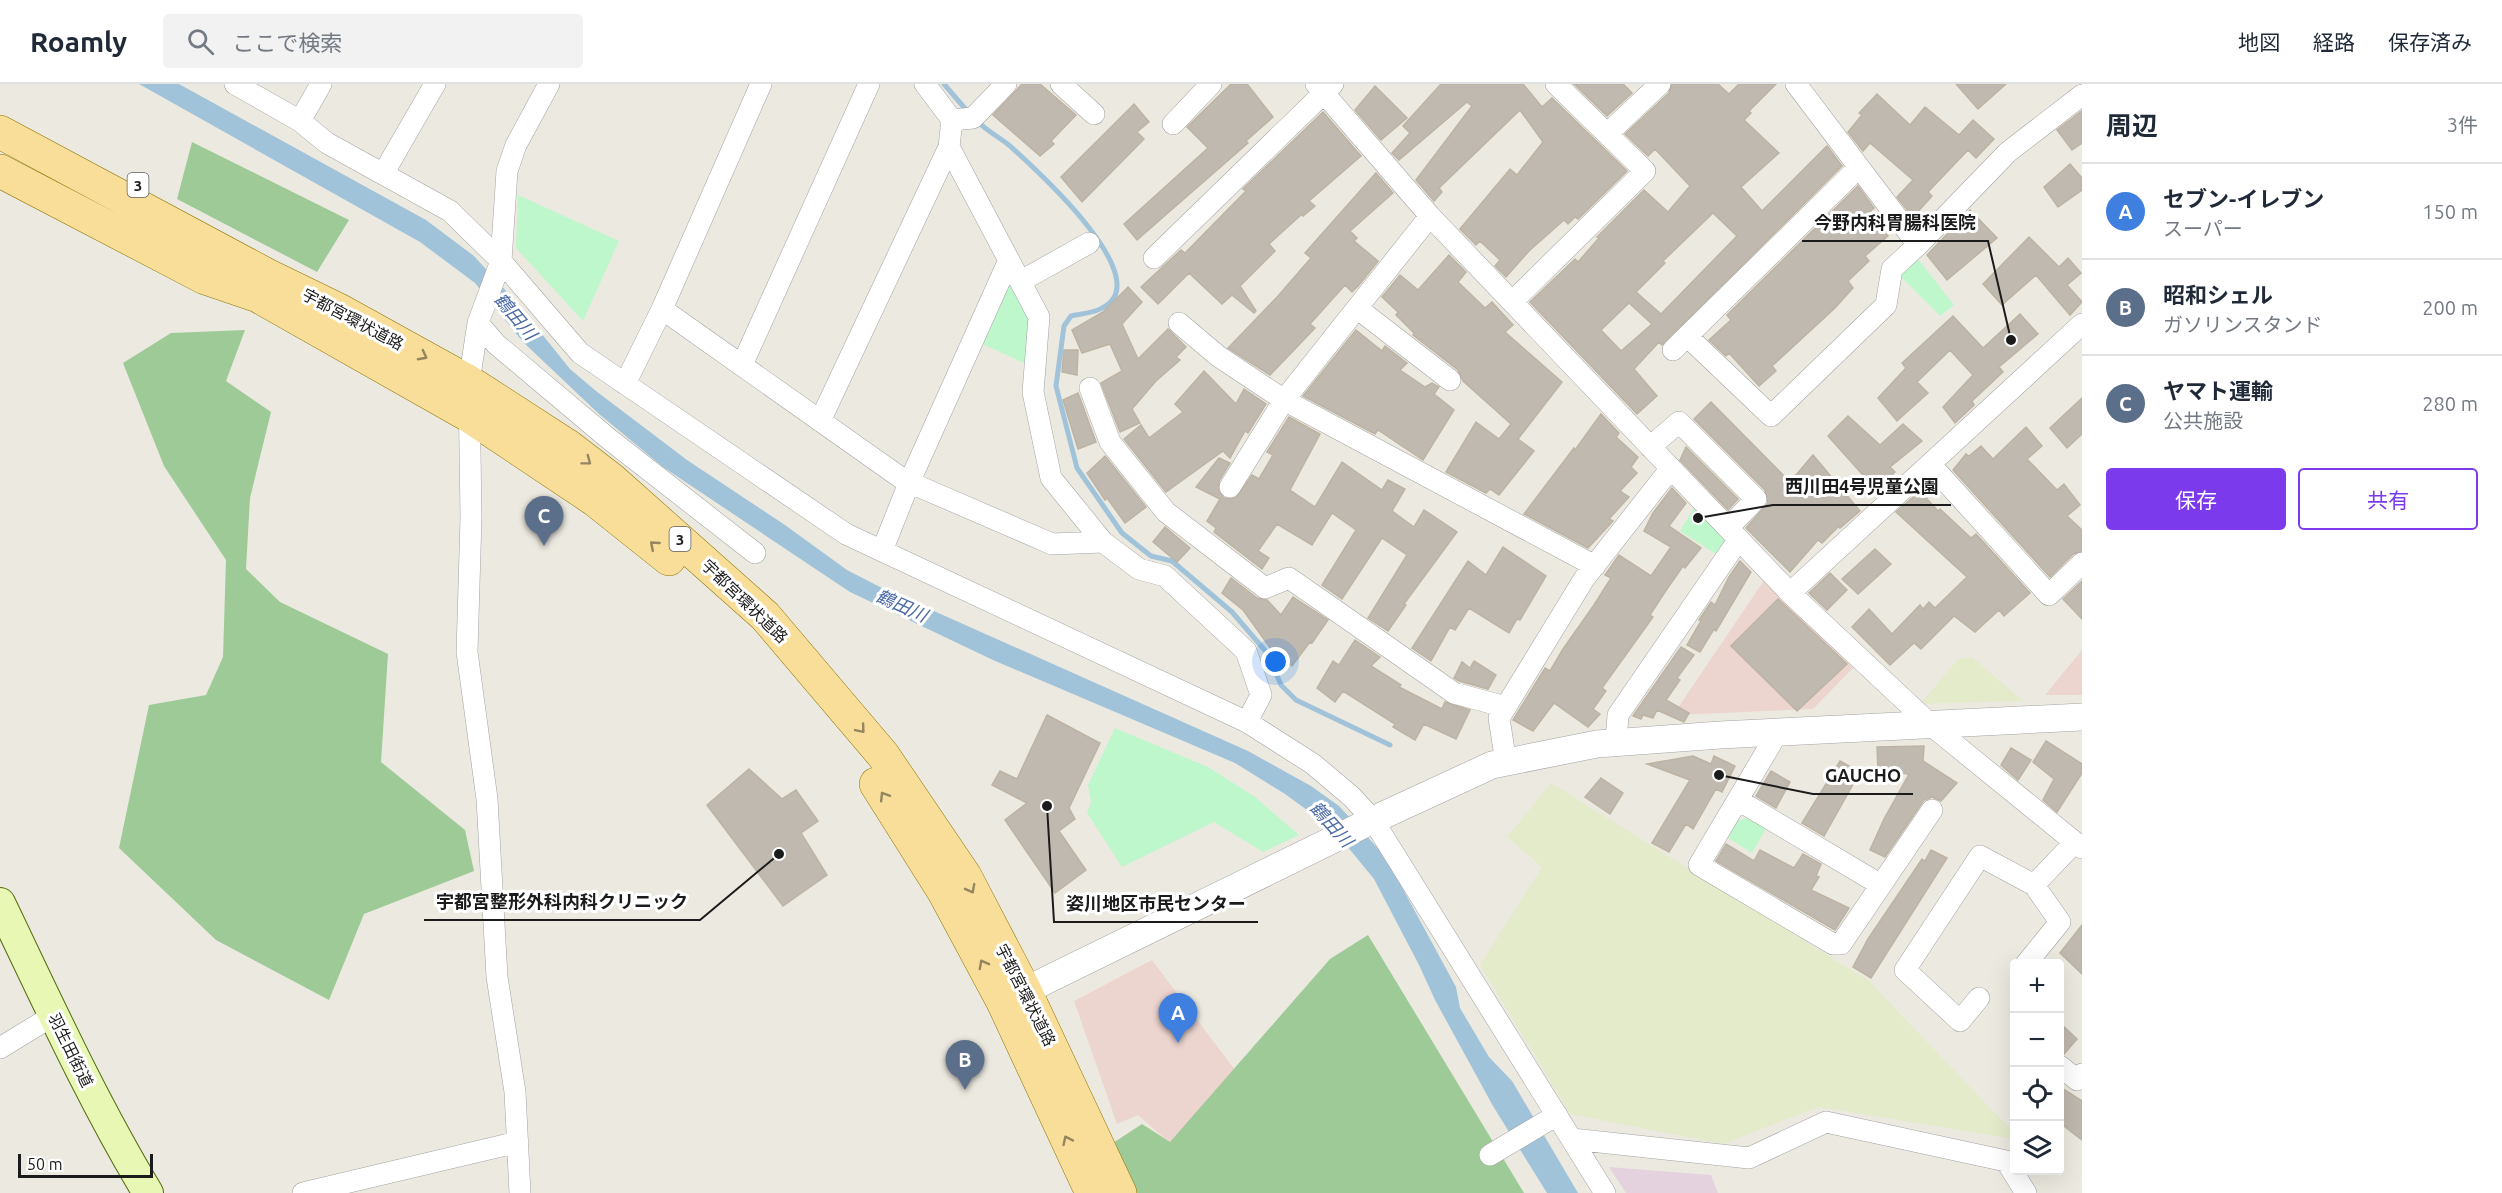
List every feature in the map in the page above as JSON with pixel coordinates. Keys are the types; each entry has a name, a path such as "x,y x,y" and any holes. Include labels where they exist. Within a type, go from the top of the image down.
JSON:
{"main road":[{"name":"3","path":"0,109 225,234 266,287"},
{"name":"宇都宮環状道路","path":"0,132 266,287 540,461 644,537 720,606 792,677 869,772 944,892 1014,997 1120,1193"},
{"name":"宇都宮環状道路","path":"0,156 266,287 337,309 469,382 568,446 611,479 765,616 883,755 964,876 1092,1193"},
{"name":"3","path":"0,171 205,278 266,287"},
{"name":"羽生田街道","path":"0,903 119,1146 148,1193"}],"street":[{"path":"235,84 300,121 327,143 450,211 501,261 580,353 846,534 1247,722 1313,764 1352,797 1373,820 1551,1118 1572,1139 1605,1193"},
{"path":"300,121 321,84"},
{"path":"383,174 435,84"},
{"path":"520,1193 515,1092 497,977 487,799 467,652 471,518 468,415 469,382 478,323 501,261 507,171 516,145 549,84"},
{"path":"625,384 662,309 761,84"},
{"path":"742,365 869,84"},
{"path":"820,421 949,147 952,120 925,84"},
{"path":"952,120 973,118 1006,84"},
{"path":"1061,84 1094,114"},
{"path":"1173,124 1211,84"},
{"path":"1512,302 1644,171 1556,84"},
{"path":"1607,134 1660,84"},
{"path":"1796,84 1918,245"},
{"path":"1154,258 1325,87 1430,216 1790,593 1932,726 2079,845 2034,885"},
{"path":"1859,167 1680,343 1771,416 1886,305 1893,269 2008,153 2082,95"},
{"path":"949,147 1039,317 1033,392 1051,478 1103,542 1138,569 1165,576 1246,651 1261,695 1247,722"},
{"path":"1230,487 1284,400 1430,216"},
{"path":"1021,281 1089,243"},
{"path":"882,551 909,483 1009,260"},
{"path":"1357,308 1450,380"},
{"path":"662,309 909,483 1052,544 1103,542"},
{"path":"478,323 496,344 592,425 755,553"},
{"path":"1179,323 1218,356 1284,400 1594,566"},
{"path":"1790,593 2082,324"},
{"path":"1090,388 1110,442 1166,512 1256,582 1265,588 1289,578 1454,693 1506,707"},
{"path":"1616,742 1617,715 1756,499 1679,422 1650,447"},
{"path":"1930,464 2049,595 2082,563"},
{"path":"1506,763 1499,718 1584,579 1671,468"},
{"path":"1014,997 1312,849 1492,765 1616,742 2082,717"},
{"path":"1778,732 1700,865 1836,946 1841,944 1932,810"},
{"path":"1738,800 1881,885"},
{"path":"1979,998 1960,1021 1905,970 1980,856 2034,885 2060,922 2029,959"},
{"path":"0,1048 54,1015"},
{"path":"2061,1067 2077,1080 2082,1074"},
{"path":"1496,1152 1551,1118"},
{"path":"1572,1139 1749,1158 1826,1122 2006,1161 2026,1193"},
{"path":"303,1193 518,1142"}],"shaded area":[{"path":"1765,579 1853,668 1813,709 1673,715"},
{"path":"2082,650 2082,695 2045,695"},
{"path":"1152,960 1235,1070 1170,1143 1138,1115 1117,1124 1074,1001"},
{"path":"1609,1167 1711,1175 1718,1193 1626,1193"}],"green space":[{"path":"192,142 349,220 317,272 177,199"},
{"path":"518,195 619,241 583,321 516,248"},
{"path":"1914,254 1954,305 1940,316 1896,272"},
{"path":"1016,285 1036,319 1033,367 978,342 1002,289"},
{"path":"245,330 226,381 271,412 250,498 246,569 280,602 388,654 381,762 465,830 474,871 364,914 329,1000 216,940 119,848 149,705 206,695 223,657 226,560 164,466 123,363 171,333"},
{"path":"1696,505 1724,532 1725,542 1716,554 1680,531"},
{"path":"1972,657 2023,701 1920,704 1958,659"},
{"path":"1115,728 1208,767 1255,797 1299,835 1263,852 1214,822 1122,867 1087,813 1091,802 1088,785"},
{"path":"1551,783 1869,981 2010,1129 2010,1138 1818,1107 1723,1144 1570,1114 1480,965 1542,867 1507,837"},
{"path":"1746,818 1766,828 1752,853 1727,837 1734,822"},
{"path":"1368,935 1524,1193 1137,1193 1113,1143 1142,1124 1170,1142 1330,959"}],"water":[{"name":"鶴田川","path":"139,84 179,84 426,220 474,256 517,303 570,369 596,391 687,460 785,525 847,570 880,587 1248,751 1311,786 1339,806 1385,856 1456,987 1460,1008 1489,1057 1512,1081 1578,1193 1547,1193 1493,1106 1435,1000 1374,879 1333,829 1285,794 1235,763 993,660 850,592 663,467 599,414 523,342 475,283 420,242"}],"building":[{"path":"1022,84 1040,84 1076,115 1051,141 1054,144 1040,156 993,115"},
{"path":"1231,84 1247,84 1273,117 1246,141 1248,143 1137,240 1124,224 1208,148 1187,127"},
{"path":"1441,84 1523,84 1542,107 1552,98 1627,171 1578,219 1575,217 1568,224 1564,220 1529,251 1506,277 1495,266 1500,260 1480,241 1476,245 1460,229 1510,169 1517,175 1543,142 1520,110 1439,188 1442,192 1434,201 1416,180 1472,106 1467,102 1399,160 1392,153 1410,133 1403,126"},
{"path":"1574,84 1623,84 1632,93 1607,116"},
{"path":"1672,84 1718,84 1729,94 1739,84 1776,84 1749,111 1751,113 1744,120 1779,153 1741,187 1762,211 1827,146 1842,166 1662,345 1659,342 1634,369 1657,396 1637,414 1530,302 1575,259 1578,262 1599,238 1597,237 1644,190 1668,212 1690,186 1655,149 1648,156 1625,134 1669,93","holes":["1713,213 1737,236 1661,314 1636,292 1665,263 1663,261","1629,303 1652,324 1621,351 1601,330"]},
{"path":"1956,84 2006,84 1978,109"},
{"path":"1375,86 1407,118 1381,140 1355,110"},
{"path":"1877,94 1910,125 1925,107 1959,135 1973,120 1994,139 1976,158 1968,150 1928,192 1932,196 1913,217 1897,197 1913,180 1870,143 1863,151 1848,132 1862,115 1859,113"},
{"path":"1134,104 1149,122 1137,132 1144,139 1082,202 1061,177"},
{"path":"2082,111 2082,143 2072,150 2057,130"},
{"path":"1323,112 1361,156 1309,201 1315,206 1303,216 1302,214 1269,244 1275,251 1240,286 1256,311 1254,313 1232,295 1222,304 1189,273 1158,304 1141,287 1181,250 1185,253 1246,191 1243,189"},
{"path":"2070,164 2082,178 2082,190 2058,207 2044,187"},
{"path":"1376,173 1393,193 1350,231 1357,238 1354,241 1378,261 1359,285 1352,292 1345,285 1310,324 1315,328 1270,375 1228,348 1311,258 1305,253"},
{"path":"1858,186 1874,208 1868,213 1888,236 1865,256 1869,261 1848,281 1853,288 1835,308 1772,366 1776,371 1759,386 1729,353 1726,356 1709,340 1731,320 1727,315"},
{"path":"1970,210 1997,238 1947,280 1927,255"},
{"path":"2029,237 2059,267 2068,258 2081,273 2067,285 2082,302 2070,315 2036,275 2002,305 1983,284"},
{"path":"1449,255 1466,272 1458,282 1485,308 1492,302 1513,325 1505,332 1562,382 1518,439 1534,451 1499,495 1490,489 1486,493 1446,472 1476,422 1499,439 1511,424 1463,381 1458,370 1413,335 1414,333 1396,315 1398,312 1382,297 1400,275 1418,290"},
{"path":"1128,287 1142,302 1122,324 1138,359 1168,329 1186,347 1176,357 1180,360 1156,381 1132,409 1140,423 1120,432 1101,383 1122,371 1110,344 1082,353 1072,330 1103,312"},
{"path":"2020,314 2038,334 1999,367 2003,372 1972,401 1974,405 1955,423 1943,407 1973,375 1950,350 1917,382 1928,393 1897,421 1878,398 1906,368 1902,363 1953,316 1983,348"},
{"path":"1356,330 1382,351 1385,346 1407,363 1400,370 1425,387 1432,383 1439,387 1434,394 1454,410 1423,460 1378,430 1375,434 1303,396"},
{"path":"1064,350 1078,350 1077,375 1062,372"},
{"path":"1204,371 1236,404 1244,389 1266,404 1248,433 1245,431 1230,458 1223,451 1166,492 1124,439 1141,425 1149,438 1183,412 1175,404"},
{"path":"1078,393 1096,442 1078,449 1063,400"},
{"path":"2082,398 2082,434 2067,448 2050,428"},
{"path":"1711,402 1790,482 1813,455 1860,511 1840,528 1839,526 1822,543 1818,540 1790,572 1746,528 1768,503 1765,490 1694,419"},
{"path":"1601,414 1619,433 1616,437 1638,457 1631,467 1637,473 1620,491 1629,497 1609,519 1613,521 1588,548 1524,514"},
{"path":"1848,416 1880,445 1903,424 1922,441 1890,467 1895,472 1885,481 1890,484 1879,493 1828,436"},
{"path":"1289,417 1320,434 1290,490 1315,507 1342,462 1382,490 1388,480 1405,489 1392,511 1414,527 1424,510 1457,532 1404,604 1406,605 1388,631 1368,618 1407,555 1382,538 1342,599 1322,585 1356,530 1332,513 1312,545 1277,524 1258,551 1269,558 1262,569 1214,532 1216,528 1207,521 1220,499 1196,487 1219,458 1230,463 1219,481 1219,492 1224,498 1236,498 1252,475 1259,479 1273,455 1267,452"},
{"path":"2026,427 2042,446 2027,459 2057,490 2064,484 2080,505 2067,516 2082,530 2082,551 2073,554 2050,577 1953,470 1966,454 1969,456 1981,446 1993,459"},
{"path":"1686,447 1738,499 1728,510 1680,460"},
{"path":"1105,456 1146,507 1125,523 1107,498 1105,500 1087,473"},
{"path":"1672,488 1686,503 1669,526 1701,548 1685,568 1683,566 1650,615 1653,617 1602,688 1606,691 1593,709 1600,714 1588,727 1554,703 1533,731 1513,720 1545,668 1550,671 1594,605 1611,578 1605,575 1619,555 1651,576 1671,547 1644,531 1653,513"},
{"path":"1920,491 1938,511 1940,509 1971,538 1976,534 2030,593 2004,616 1999,610 1975,632 1954,616 1921,649 1914,643 1890,665 1852,627 1869,609 1892,634 1920,605 1923,609 1929,602 1935,608 1967,577 1896,512"},
{"path":"1165,527 1190,548 1177,562 1153,542"},
{"path":"1503,547 1546,576 1520,620 1517,619 1509,633 1469,608 1455,630 1450,627 1431,661 1412,648 1468,561 1486,575"},
{"path":"1875,549 1891,564 1858,594 1842,579"},
{"path":"1740,561 1751,572 1716,631 1714,629 1700,652 1687,645 1701,621 1699,620 1711,602 1715,605"},
{"path":"1830,573 1847,590 1827,610 1809,593"},
{"path":"1231,578 1257,598 1267,600 1281,615 1293,597 1328,620 1292,666 1271,649 1243,610 1222,593"},
{"path":"2082,581 2082,619 2063,599"},
{"path":"1778,599 1847,664 1797,711 1731,646"},
{"path":"1355,640 1380,657 1371,666 1401,685 1399,687 1442,709 1445,702 1470,710 1456,739 1424,724 1415,740 1393,727 1395,724 1343,691 1335,702 1317,688 1333,661 1339,665"},
{"path":"1681,647 1694,655 1677,678 1680,680 1666,700 1689,713 1684,722 1657,710 1653,718 1643,715 1641,719 1633,716"},
{"path":"1474,661 1496,675 1488,689 1454,678 1462,662 1470,668"},
{"path":"1047,715 1100,743 1069,808 1075,819 1059,831 1086,870 1055,893 1005,820 1027,803 992,785 1000,771 1017,779"},
{"path":"2046,741 2082,764 2082,773 2057,812 2043,800 2054,779 2033,762"},
{"path":"1924,746 1923,761 1957,783 1941,801 1932,797 1924,800 1885,857 1870,850 1909,774 1878,771 1877,747"},
{"path":"2011,748 2031,760 2018,780 2001,765"},
{"path":"1693,756 1711,764 1714,756 1735,766 1722,792 1716,789 1693,829 1686,824 1669,852 1652,843 1690,780 1647,764"},
{"path":"1840,761 1860,772 1824,836 1802,823"},
{"path":"749,769 782,799 796,790 818,821 801,833 827,875 783,906 707,805"},
{"path":"1771,771 1790,782 1776,808 1756,796"},
{"path":"1601,778 1623,793 1610,814 1585,797"},
{"path":"1726,844 1754,861 1760,850 1794,868 1803,854 1821,864 1816,876 1819,877 1811,890 1849,908 1835,930 1716,861"},
{"path":"1931,850 1947,858 1871,978 1853,967 1868,939 1922,859 1925,861"},
{"path":"2082,925 2082,974 2060,953"},
{"path":"2064,1027 2077,1039 2064,1054"},
{"path":"2064,1090 2082,1101 2082,1140 2064,1126"}],"waterway":[{"path":"944,84 968,112"},
{"path":"977,121 1010,146 1065,199 1104,250 1115,274 1116,294 1102,308 1071,316 1064,326 1056,386 1077,468 1122,533 1151,556 1172,561 1232,612 1268,654 1281,685 1296,700 1390,745"}],"place":[{"name":"今野内科胃腸科医院","path":"2011,340"},
{"name":"西川田4号児童公園","path":"1698,518"},
{"name":"ヤマト運輸","path":"544,546"},
{"name":"GAUCHO","path":"1719,775"},
{"name":"姿川地区市民センター","path":"1047,806"},
{"name":"宇都宮整形外科内科クリニック","path":"779,854"},
{"name":"セブン-イレブン","path":"1178,1043"},
{"name":"昭和シェル","path":"965,1090"}]}
